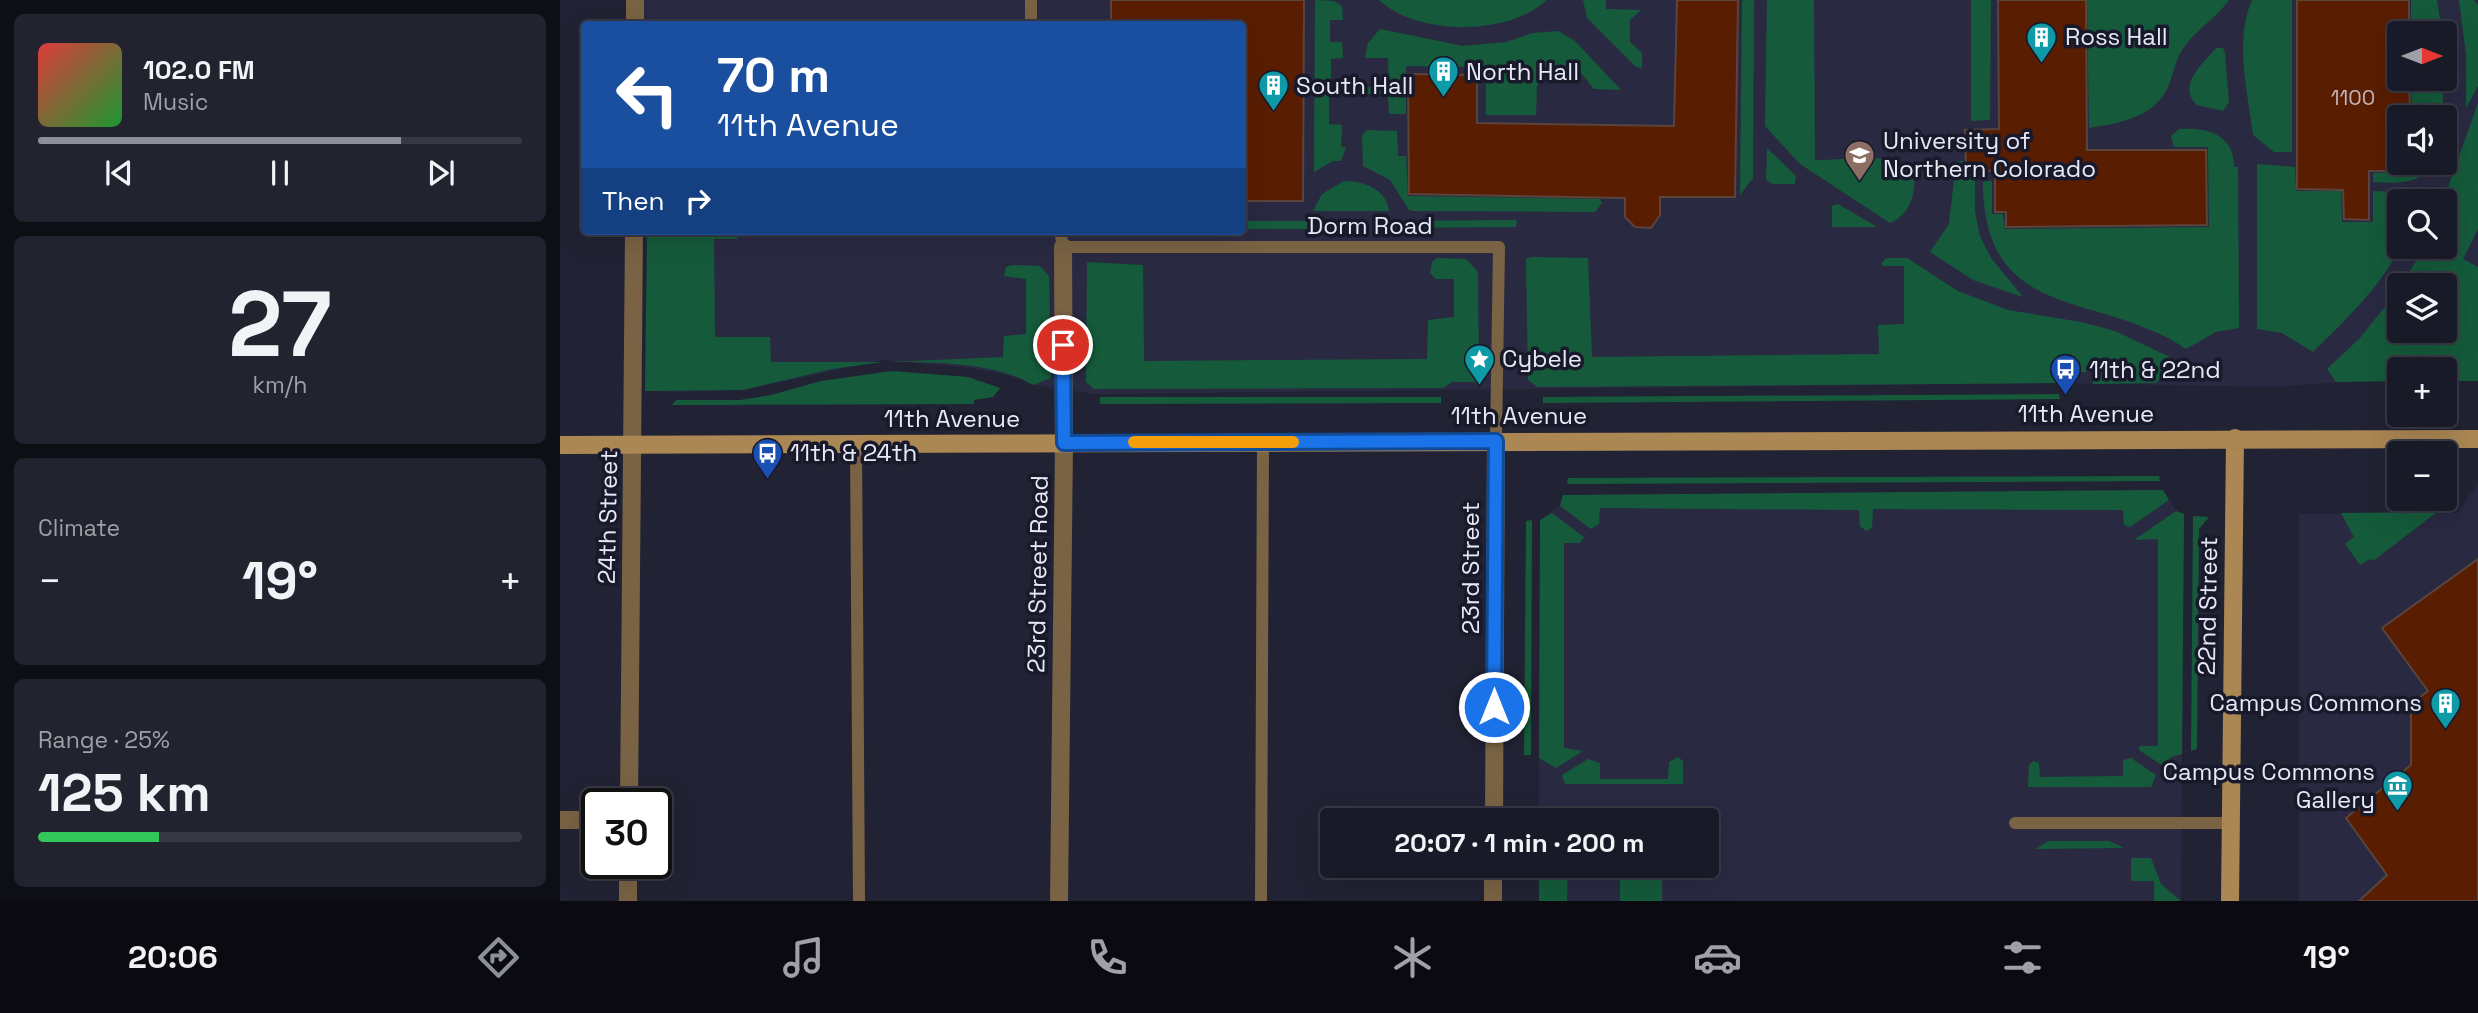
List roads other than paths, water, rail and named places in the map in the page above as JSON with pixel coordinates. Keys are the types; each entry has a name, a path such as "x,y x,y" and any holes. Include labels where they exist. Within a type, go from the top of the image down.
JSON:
{"main road":[{"name":"22nd Street","path":"2230,901 2235,438"},
{"name":"11th Avenue","path":"560,446 2478,439"}],"street":[{"path":"635,0 635,21"},
{"name":"24th Street","path":"629,788 634,235"},
{"name":"23rd Street Road","path":"1059,901 1064,443 1061,239"},
{"name":"23rd Street","path":"1494,808 1496,441"},
{"path":"560,820 581,820"},
{"path":"1493,878 1493,901"},
{"path":"628,879 628,901"}],"lane":[{"path":"1031,0 1031,21"},
{"name":"Dorm Road","path":"1061,239 1499,247 1496,441"},
{"path":"1261,901 1264,442"},
{"path":"856,444 859,901"},
{"path":"2015,823 2230,823"}],"place":[{"name":"Ross Hall","path":"2042,64"},
{"name":"North Hall","path":"1443,99"},
{"name":"South Hall","path":"1273,113"},
{"name":"University of Northern Colorado","path":"1860,182"},
{"name":"Cybele","path":"1479,386"},
{"name":"11th & 22nd","path":"2066,397"},
{"name":"11th & 24th","path":"767,480"},
{"name":"Campus Commons","path":"2445,730"},
{"name":"Campus Commons Gallery","path":"2398,813"}]}
